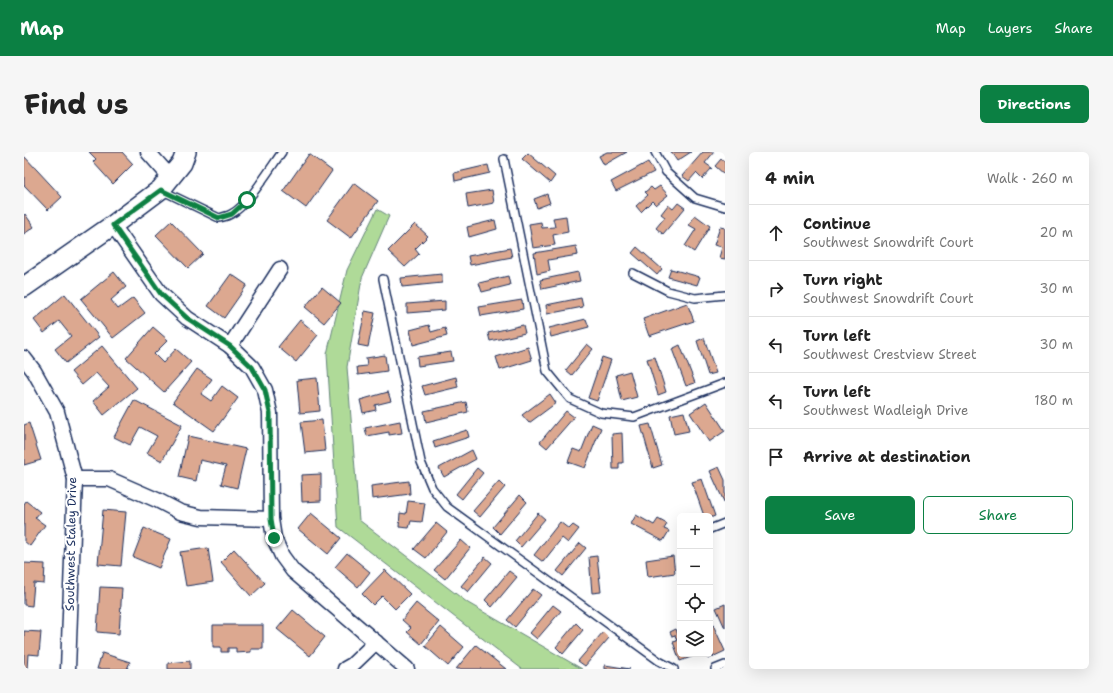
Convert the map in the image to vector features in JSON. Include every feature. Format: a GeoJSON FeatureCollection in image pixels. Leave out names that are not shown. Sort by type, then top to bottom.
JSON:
{"type":"FeatureCollection","features":[{"type":"Feature","properties":{"kind":"street"},"geometry":{"type":"LineString","coordinates":[[148,152],[166,184]]}},
{"type":"Feature","properties":{"kind":"street"},"geometry":{"type":"LineString","coordinates":[[24,287],[113,225],[166,184],[182,163],[186,152]]}},
{"type":"Feature","properties":{"kind":"street"},"geometry":{"type":"LineString","coordinates":[[113,225],[161,294],[187,318],[230,346],[252,367],[265,390],[270,413],[271,519],[274,538],[282,556],[293,572],[407,669]]}},
{"type":"Feature","properties":{"kind":"street"},"geometry":{"type":"LineString","coordinates":[[230,346],[280,269]]}},
{"type":"Feature","properties":{"kind":"street","name":"Southwest Staley Drive"},"geometry":{"type":"LineString","coordinates":[[24,358],[34,371],[57,412],[75,479],[68,669]]}},
{"type":"Feature","properties":{"kind":"street"},"geometry":{"type":"LineString","coordinates":[[75,479],[109,479],[180,512],[202,517],[271,519]]}},
{"type":"Feature","properties":{"kind":"street"},"geometry":{"type":"LineString","coordinates":[[345,669],[352,665],[376,642]]}},
{"type":"Feature","properties":{"kind":"lane"},"geometry":{"type":"LineString","coordinates":[[166,184],[219,218],[225,217],[232,214],[247,200],[282,152]]}},
{"type":"Feature","properties":{"kind":"lane"},"geometry":{"type":"LineString","coordinates":[[655,152],[666,172],[695,198],[725,207]]}},
{"type":"Feature","properties":{"kind":"lane"},"geometry":{"type":"LineString","coordinates":[[504,159],[547,371],[570,399],[601,413],[634,417],[725,383]]}},
{"type":"Feature","properties":{"kind":"lane"},"geometry":{"type":"LineString","coordinates":[[633,273],[674,293],[695,298],[725,295]]}},
{"type":"Feature","properties":{"kind":"lane"},"geometry":{"type":"LineString","coordinates":[[383,279],[421,462],[432,488],[447,507],[653,656],[674,669]]}},
{"type":"Feature","properties":{"kind":"lane"},"geometry":{"type":"LineString","coordinates":[[713,529],[725,524]]}},
{"type":"Feature","properties":{"kind":"lane"},"geometry":{"type":"LineString","coordinates":[[715,669],[725,665]]}},
{"type":"Feature","properties":{"kind":"green space"},"geometry":{"type":"Polygon","coordinates":[[[377,209],[389,216],[362,278],[347,367],[359,520],[468,603],[582,669],[522,669],[338,527],[327,354],[347,270],[377,209]]]}},
{"type":"Feature","properties":{"kind":"building"},"geometry":{"type":"Polygon","coordinates":[[[89,152],[122,152],[133,164],[113,184],[93,162],[96,159],[89,152]]]}},
{"type":"Feature","properties":{"kind":"building"},"geometry":{"type":"Polygon","coordinates":[[[607,152],[627,152],[604,165],[599,156],[607,152]]]}},
{"type":"Feature","properties":{"kind":"building"},"geometry":{"type":"Polygon","coordinates":[[[671,152],[691,152],[677,161],[671,152]]]}},
{"type":"Feature","properties":{"kind":"building"},"geometry":{"type":"Polygon","coordinates":[[[703,152],[714,152],[705,163],[712,168],[702,179],[696,173],[689,181],[682,176],[703,152]]]}},
{"type":"Feature","properties":{"kind":"building"},"geometry":{"type":"Polygon","coordinates":[[[528,153],[555,176],[550,183],[522,159],[528,153]]]}},
{"type":"Feature","properties":{"kind":"building"},"geometry":{"type":"Polygon","coordinates":[[[309,154],[332,171],[306,208],[283,191],[309,154]]]}},
{"type":"Feature","properties":{"kind":"building"},"geometry":{"type":"Polygon","coordinates":[[[24,156],[62,197],[48,210],[24,185],[24,156]]]}},
{"type":"Feature","properties":{"kind":"building"},"geometry":{"type":"Polygon","coordinates":[[[721,159],[725,162],[725,175],[715,166],[721,159]]]}},
{"type":"Feature","properties":{"kind":"building"},"geometry":{"type":"Polygon","coordinates":[[[648,162],[654,172],[616,191],[611,182],[648,162]]]}},
{"type":"Feature","properties":{"kind":"building"},"geometry":{"type":"Polygon","coordinates":[[[488,165],[490,173],[455,181],[454,173],[488,165]]]}},
{"type":"Feature","properties":{"kind":"building"},"geometry":{"type":"Polygon","coordinates":[[[354,183],[378,201],[351,238],[327,220],[354,183]]]}},
{"type":"Feature","properties":{"kind":"building"},"geometry":{"type":"Polygon","coordinates":[[[660,186],[668,195],[656,205],[652,201],[641,212],[636,206],[648,195],[645,192],[651,187],[654,190],[660,186]]]}},
{"type":"Feature","properties":{"kind":"building"},"geometry":{"type":"Polygon","coordinates":[[[492,190],[494,203],[468,208],[466,194],[492,190]]]}},
{"type":"Feature","properties":{"kind":"building"},"geometry":{"type":"Polygon","coordinates":[[[547,194],[550,203],[537,208],[534,199],[547,194]]]}},
{"type":"Feature","properties":{"kind":"building"},"geometry":{"type":"Polygon","coordinates":[[[678,203],[685,208],[663,234],[656,228],[665,217],[661,214],[668,205],[673,209],[678,203]]]}},
{"type":"Feature","properties":{"kind":"building"},"geometry":{"type":"Polygon","coordinates":[[[25,214],[34,227],[24,234],[24,215],[25,214]]]}},
{"type":"Feature","properties":{"kind":"building"},"geometry":{"type":"Polygon","coordinates":[[[695,215],[710,226],[694,252],[685,246],[696,229],[689,225],[695,215]]]}},
{"type":"Feature","properties":{"kind":"building"},"geometry":{"type":"Polygon","coordinates":[[[566,216],[568,232],[553,235],[555,245],[533,248],[529,224],[541,222],[542,228],[555,227],[553,218],[566,216]]]}},
{"type":"Feature","properties":{"kind":"building"},"geometry":{"type":"Polygon","coordinates":[[[495,220],[497,229],[469,237],[467,227],[495,220]]]}},
{"type":"Feature","properties":{"kind":"building"},"geometry":{"type":"Polygon","coordinates":[[[171,221],[203,254],[188,268],[156,235],[171,221]]]}},
{"type":"Feature","properties":{"kind":"building"},"geometry":{"type":"Polygon","coordinates":[[[415,224],[428,236],[415,249],[419,254],[405,267],[388,251],[415,224]]]}},
{"type":"Feature","properties":{"kind":"building"},"geometry":{"type":"Polygon","coordinates":[[[720,227],[725,228],[725,259],[719,258],[722,247],[714,245],[720,227]]]}},
{"type":"Feature","properties":{"kind":"building"},"geometry":{"type":"Polygon","coordinates":[[[576,246],[578,255],[548,260],[550,271],[537,274],[534,253],[576,246]]]}},
{"type":"Feature","properties":{"kind":"building"},"geometry":{"type":"Polygon","coordinates":[[[637,247],[662,269],[657,275],[632,253],[637,247]]]}},
{"type":"Feature","properties":{"kind":"building"},"geometry":{"type":"Polygon","coordinates":[[[510,248],[512,257],[470,265],[468,256],[510,248]]]}},
{"type":"Feature","properties":{"kind":"building"},"geometry":{"type":"Polygon","coordinates":[[[671,269],[700,277],[697,285],[668,277],[671,269]]]}},
{"type":"Feature","properties":{"kind":"building"},"geometry":{"type":"Polygon","coordinates":[[[114,272],[126,287],[111,300],[118,309],[133,298],[145,313],[113,338],[81,299],[114,272]]]}},
{"type":"Feature","properties":{"kind":"building"},"geometry":{"type":"Polygon","coordinates":[[[578,272],[580,281],[542,289],[540,280],[578,272]]]}},
{"type":"Feature","properties":{"kind":"building"},"geometry":{"type":"Polygon","coordinates":[[[231,274],[247,285],[224,318],[208,306],[231,274]]]}},
{"type":"Feature","properties":{"kind":"building"},"geometry":{"type":"Polygon","coordinates":[[[442,274],[442,283],[402,287],[401,278],[442,274]]]}},
{"type":"Feature","properties":{"kind":"building"},"geometry":{"type":"Polygon","coordinates":[[[508,276],[510,285],[482,292],[479,283],[508,276]]]}},
{"type":"Feature","properties":{"kind":"building"},"geometry":{"type":"Polygon","coordinates":[[[322,287],[341,303],[324,323],[305,307],[322,287]]]}},
{"type":"Feature","properties":{"kind":"building"},"geometry":{"type":"Polygon","coordinates":[[[65,294],[99,337],[66,363],[55,349],[71,336],[59,321],[44,333],[34,320],[65,294]]]}},
{"type":"Feature","properties":{"kind":"building"},"geometry":{"type":"Polygon","coordinates":[[[581,298],[583,307],[547,314],[546,305],[581,298]]]}},
{"type":"Feature","properties":{"kind":"building"},"geometry":{"type":"Polygon","coordinates":[[[522,300],[523,309],[481,316],[479,307],[522,300]]]}},
{"type":"Feature","properties":{"kind":"building"},"geometry":{"type":"Polygon","coordinates":[[[445,301],[445,310],[407,313],[407,304],[445,301]]]}},
{"type":"Feature","properties":{"kind":"building"},"geometry":{"type":"Polygon","coordinates":[[[687,303],[694,321],[649,336],[643,319],[687,303]]]}},
{"type":"Feature","properties":{"kind":"building"},"geometry":{"type":"Polygon","coordinates":[[[365,311],[375,313],[368,347],[358,345],[365,311]]]}},
{"type":"Feature","properties":{"kind":"building"},"geometry":{"type":"Polygon","coordinates":[[[586,319],[589,327],[551,337],[549,328],[586,319]]]}},
{"type":"Feature","properties":{"kind":"building"},"geometry":{"type":"Polygon","coordinates":[[[300,320],[318,335],[296,362],[278,347],[300,320]]]}},
{"type":"Feature","properties":{"kind":"building"},"geometry":{"type":"Polygon","coordinates":[[[429,325],[431,332],[445,328],[447,336],[413,345],[410,330],[429,325]]]}},
{"type":"Feature","properties":{"kind":"building"},"geometry":{"type":"Polygon","coordinates":[[[523,325],[525,333],[490,341],[488,333],[523,325]]]}},
{"type":"Feature","properties":{"kind":"building"},"geometry":{"type":"Polygon","coordinates":[[[153,327],[168,340],[154,354],[163,363],[176,349],[191,362],[164,392],[126,358],[153,327]]]}},
{"type":"Feature","properties":{"kind":"building"},"geometry":{"type":"Polygon","coordinates":[[[704,338],[716,373],[708,375],[697,341],[704,338]]]}},
{"type":"Feature","properties":{"kind":"building"},"geometry":{"type":"Polygon","coordinates":[[[587,344],[593,349],[572,375],[566,370],[587,344]]]}},
{"type":"Feature","properties":{"kind":"building"},"geometry":{"type":"Polygon","coordinates":[[[680,345],[695,383],[686,386],[672,349],[680,345]]]}},
{"type":"Feature","properties":{"kind":"building"},"geometry":{"type":"Polygon","coordinates":[[[102,346],[137,388],[104,415],[93,401],[109,387],[96,373],[82,385],[71,372],[102,346]]]}},
{"type":"Feature","properties":{"kind":"building"},"geometry":{"type":"Polygon","coordinates":[[[528,347],[532,360],[500,370],[496,357],[528,347]]]}},
{"type":"Feature","properties":{"kind":"building"},"geometry":{"type":"Polygon","coordinates":[[[451,352],[453,361],[418,366],[417,357],[451,352]]]}},
{"type":"Feature","properties":{"kind":"building"},"geometry":{"type":"Polygon","coordinates":[[[385,355],[387,371],[358,375],[357,367],[367,366],[366,358],[385,355]]]}},
{"type":"Feature","properties":{"kind":"building"},"geometry":{"type":"Polygon","coordinates":[[[602,357],[611,360],[597,401],[588,398],[602,357]]]}},
{"type":"Feature","properties":{"kind":"building"},"geometry":{"type":"Polygon","coordinates":[[[655,357],[666,392],[658,395],[647,359],[655,357]]]}},
{"type":"Feature","properties":{"kind":"building"},"geometry":{"type":"Polygon","coordinates":[[[197,369],[212,379],[201,394],[211,401],[222,386],[238,398],[214,431],[173,402],[197,369]]]}},
{"type":"Feature","properties":{"kind":"building"},"geometry":{"type":"Polygon","coordinates":[[[630,371],[637,397],[622,401],[616,375],[630,371]]]}},
{"type":"Feature","properties":{"kind":"building"},"geometry":{"type":"Polygon","coordinates":[[[456,377],[458,387],[425,395],[422,386],[456,377]]]}},
{"type":"Feature","properties":{"kind":"building"},"geometry":{"type":"Polygon","coordinates":[[[317,378],[320,411],[300,413],[297,380],[317,378]]]}},
{"type":"Feature","properties":{"kind":"building"},"geometry":{"type":"Polygon","coordinates":[[[388,392],[391,401],[375,405],[376,410],[363,413],[360,400],[388,392]]]}},
{"type":"Feature","properties":{"kind":"building"},"geometry":{"type":"Polygon","coordinates":[[[550,394],[556,403],[529,423],[522,415],[550,394]]]}},
{"type":"Feature","properties":{"kind":"building"},"geometry":{"type":"Polygon","coordinates":[[[134,400],[182,425],[162,461],[147,453],[157,436],[140,427],[130,445],[114,437],[134,400]]]}},
{"type":"Feature","properties":{"kind":"building"},"geometry":{"type":"Polygon","coordinates":[[[466,402],[468,412],[426,422],[424,411],[466,402]]]}},
{"type":"Feature","properties":{"kind":"building"},"geometry":{"type":"Polygon","coordinates":[[[706,402],[725,431],[709,442],[690,413],[706,402]]]}},
{"type":"Feature","properties":{"kind":"building"},"geometry":{"type":"Polygon","coordinates":[[[566,411],[574,417],[547,448],[540,442],[566,411]]]}},
{"type":"Feature","properties":{"kind":"building"},"geometry":{"type":"Polygon","coordinates":[[[684,412],[689,431],[674,434],[670,415],[684,412]]]}},
{"type":"Feature","properties":{"kind":"building"},"geometry":{"type":"Polygon","coordinates":[[[322,420],[325,451],[305,453],[301,422],[322,420]]]}},
{"type":"Feature","properties":{"kind":"building"},"geometry":{"type":"Polygon","coordinates":[[[400,421],[402,433],[389,435],[389,432],[367,436],[365,428],[400,421]]]}},
{"type":"Feature","properties":{"kind":"building"},"geometry":{"type":"Polygon","coordinates":[[[29,423],[41,460],[24,465],[24,425],[29,423]]]}},
{"type":"Feature","properties":{"kind":"building"},"geometry":{"type":"Polygon","coordinates":[[[592,424],[601,428],[585,468],[568,462],[573,449],[581,452],[592,424]]]}},
{"type":"Feature","properties":{"kind":"building"},"geometry":{"type":"Polygon","coordinates":[[[650,424],[662,465],[653,468],[641,426],[650,424]]]}},
{"type":"Feature","properties":{"kind":"building"},"geometry":{"type":"Polygon","coordinates":[[[467,430],[469,437],[435,448],[433,441],[467,430]]]}},
{"type":"Feature","properties":{"kind":"building"},"geometry":{"type":"Polygon","coordinates":[[[622,433],[623,463],[619,463],[619,469],[613,469],[612,434],[622,433]]]}},
{"type":"Feature","properties":{"kind":"building"},"geometry":{"type":"Polygon","coordinates":[[[188,436],[246,449],[237,488],[221,484],[226,466],[200,460],[196,481],[179,477],[188,436]]]}},
{"type":"Feature","properties":{"kind":"building"},"geometry":{"type":"Polygon","coordinates":[[[472,450],[476,459],[444,477],[439,468],[472,450]]]}},
{"type":"Feature","properties":{"kind":"building"},"geometry":{"type":"Polygon","coordinates":[[[719,467],[725,480],[725,504],[710,471],[719,467]]]}},
{"type":"Feature","properties":{"kind":"building"},"geometry":{"type":"Polygon","coordinates":[[[477,468],[483,473],[462,499],[456,494],[477,468]]]}},
{"type":"Feature","properties":{"kind":"building"},"geometry":{"type":"Polygon","coordinates":[[[321,474],[321,501],[302,502],[301,475],[321,474]]]}},
{"type":"Feature","properties":{"kind":"building"},"geometry":{"type":"Polygon","coordinates":[[[702,479],[715,516],[713,517],[713,513],[703,513],[692,482],[702,479]]]}},
{"type":"Feature","properties":{"kind":"building"},"geometry":{"type":"Polygon","coordinates":[[[409,481],[410,494],[372,499],[371,486],[409,481]]]}},
{"type":"Feature","properties":{"kind":"building"},"geometry":{"type":"Polygon","coordinates":[[[499,481],[505,487],[480,517],[473,511],[499,481]]]}},
{"type":"Feature","properties":{"kind":"building"},"geometry":{"type":"Polygon","coordinates":[[[520,495],[527,502],[500,534],[493,527],[520,495]]]}},
{"type":"Feature","properties":{"kind":"building"},"geometry":{"type":"Polygon","coordinates":[[[26,501],[40,512],[35,518],[45,525],[30,546],[24,541],[24,504],[26,501]]]}},
{"type":"Feature","properties":{"kind":"building"},"geometry":{"type":"Polygon","coordinates":[[[408,501],[425,503],[422,522],[411,521],[409,528],[399,527],[400,513],[406,514],[408,501]]]}},
{"type":"Feature","properties":{"kind":"building"},"geometry":{"type":"Polygon","coordinates":[[[103,510],[126,512],[121,566],[98,564],[103,510]]]}},
{"type":"Feature","properties":{"kind":"building"},"geometry":{"type":"Polygon","coordinates":[[[311,513],[341,538],[328,554],[298,529],[311,513]]]}},
{"type":"Feature","properties":{"kind":"building"},"geometry":{"type":"Polygon","coordinates":[[[538,513],[545,519],[521,547],[515,541],[538,513]]]}},
{"type":"Feature","properties":{"kind":"building"},"geometry":{"type":"Polygon","coordinates":[[[636,515],[654,525],[658,519],[667,524],[664,529],[669,531],[663,541],[631,524],[636,515]]]}},
{"type":"Feature","properties":{"kind":"building"},"geometry":{"type":"Polygon","coordinates":[[[560,522],[569,529],[573,525],[579,529],[568,543],[562,538],[543,562],[534,555],[560,522]]]}},
{"type":"Feature","properties":{"kind":"building"},"geometry":{"type":"Polygon","coordinates":[[[436,523],[447,532],[426,558],[414,549],[436,523]]]}},
{"type":"Feature","properties":{"kind":"building"},"geometry":{"type":"Polygon","coordinates":[[[144,528],[171,539],[159,568],[133,557],[144,528]]]}},
{"type":"Feature","properties":{"kind":"building"},"geometry":{"type":"Polygon","coordinates":[[[461,540],[470,548],[445,579],[434,570],[461,540]]]}},
{"type":"Feature","properties":{"kind":"building"},"geometry":{"type":"Polygon","coordinates":[[[580,543],[586,548],[563,576],[557,571],[580,543]]]}},
{"type":"Feature","properties":{"kind":"building"},"geometry":{"type":"Polygon","coordinates":[[[208,548],[213,582],[186,586],[180,552],[208,548]]]}},
{"type":"Feature","properties":{"kind":"building"},"geometry":{"type":"Polygon","coordinates":[[[234,549],[265,583],[251,596],[221,562],[234,549]]]}},
{"type":"Feature","properties":{"kind":"building"},"geometry":{"type":"Polygon","coordinates":[[[347,553],[370,572],[358,587],[335,567],[347,553]]]}},
{"type":"Feature","properties":{"kind":"building"},"geometry":{"type":"Polygon","coordinates":[[[597,556],[601,592],[592,593],[589,557],[597,556]]]}},
{"type":"Feature","properties":{"kind":"building"},"geometry":{"type":"Polygon","coordinates":[[[673,556],[675,573],[648,577],[646,560],[673,556]]]}},
{"type":"Feature","properties":{"kind":"building"},"geometry":{"type":"Polygon","coordinates":[[[485,557],[492,563],[468,592],[461,586],[485,557]]]}},
{"type":"Feature","properties":{"kind":"building"},"geometry":{"type":"Polygon","coordinates":[[[24,563],[45,564],[44,584],[34,583],[32,606],[24,605],[24,563]]]}},
{"type":"Feature","properties":{"kind":"building"},"geometry":{"type":"Polygon","coordinates":[[[385,570],[410,594],[395,609],[382,596],[373,605],[362,594],[385,570]]]}},
{"type":"Feature","properties":{"kind":"building"},"geometry":{"type":"Polygon","coordinates":[[[509,571],[517,577],[492,607],[485,600],[509,571]]]}},
{"type":"Feature","properties":{"kind":"building"},"geometry":{"type":"Polygon","coordinates":[[[100,587],[122,588],[119,634],[97,632],[100,587]]]}},
{"type":"Feature","properties":{"kind":"building"},"geometry":{"type":"Polygon","coordinates":[[[533,589],[541,595],[515,627],[507,620],[533,589]]]}},
{"type":"Feature","properties":{"kind":"building"},"geometry":{"type":"Polygon","coordinates":[[[416,603],[439,622],[421,644],[407,632],[411,628],[402,620],[416,603]]]}},
{"type":"Feature","properties":{"kind":"building"},"geometry":{"type":"Polygon","coordinates":[[[725,604],[725,628],[716,608],[725,604]]]}},
{"type":"Feature","properties":{"kind":"building"},"geometry":{"type":"Polygon","coordinates":[[[553,605],[561,611],[537,639],[530,633],[553,605]]]}},
{"type":"Feature","properties":{"kind":"building"},"geometry":{"type":"Polygon","coordinates":[[[293,610],[325,637],[310,656],[277,629],[293,610]]]}},
{"type":"Feature","properties":{"kind":"building"},"geometry":{"type":"Polygon","coordinates":[[[576,623],[583,630],[563,654],[556,647],[576,623]]]}},
{"type":"Feature","properties":{"kind":"building"},"geometry":{"type":"Polygon","coordinates":[[[213,625],[263,625],[263,649],[251,649],[251,652],[236,653],[236,648],[228,648],[228,652],[221,652],[221,647],[213,647],[213,625]]]}},
{"type":"Feature","properties":{"kind":"building"},"geometry":{"type":"Polygon","coordinates":[[[713,625],[725,651],[713,657],[713,625]]]}},
{"type":"Feature","properties":{"kind":"building"},"geometry":{"type":"Polygon","coordinates":[[[441,627],[464,647],[448,666],[425,646],[441,627]]]}},
{"type":"Feature","properties":{"kind":"building"},"geometry":{"type":"Polygon","coordinates":[[[676,629],[677,641],[675,635],[672,636],[670,632],[676,629]]]}},
{"type":"Feature","properties":{"kind":"building"},"geometry":{"type":"Polygon","coordinates":[[[24,631],[41,632],[39,655],[28,654],[27,669],[24,668],[24,631]]]}},
{"type":"Feature","properties":{"kind":"building"},"geometry":{"type":"Polygon","coordinates":[[[603,632],[609,638],[585,666],[578,661],[603,632]]]}},
{"type":"Feature","properties":{"kind":"building"},"geometry":{"type":"Polygon","coordinates":[[[677,641],[677,653],[673,642],[677,641]]]}},
{"type":"Feature","properties":{"kind":"building"},"geometry":{"type":"Polygon","coordinates":[[[476,645],[506,669],[456,669],[476,645]]]}},
{"type":"Feature","properties":{"kind":"building"},"geometry":{"type":"Polygon","coordinates":[[[102,653],[130,662],[127,669],[97,669],[102,653]]]}},
{"type":"Feature","properties":{"kind":"building"},"geometry":{"type":"Polygon","coordinates":[[[679,657],[691,657],[680,661],[679,657]]]}},
{"type":"Feature","properties":{"kind":"building"},"geometry":{"type":"Polygon","coordinates":[[[190,661],[190,669],[168,669],[168,663],[190,661]]]}},
{"type":"Feature","properties":{"kind":"building"},"geometry":{"type":"Polygon","coordinates":[[[605,665],[630,669],[605,669],[605,665]]]}},
{"type":"Feature","properties":{"kind":"route"},"geometry":{"type":"LineString","coordinates":[[247,200],[232,214],[219,218],[161,190],[113,225],[161,294],[187,318],[230,346],[252,367],[265,390],[270,413],[271,519],[274,538]]}}]}
